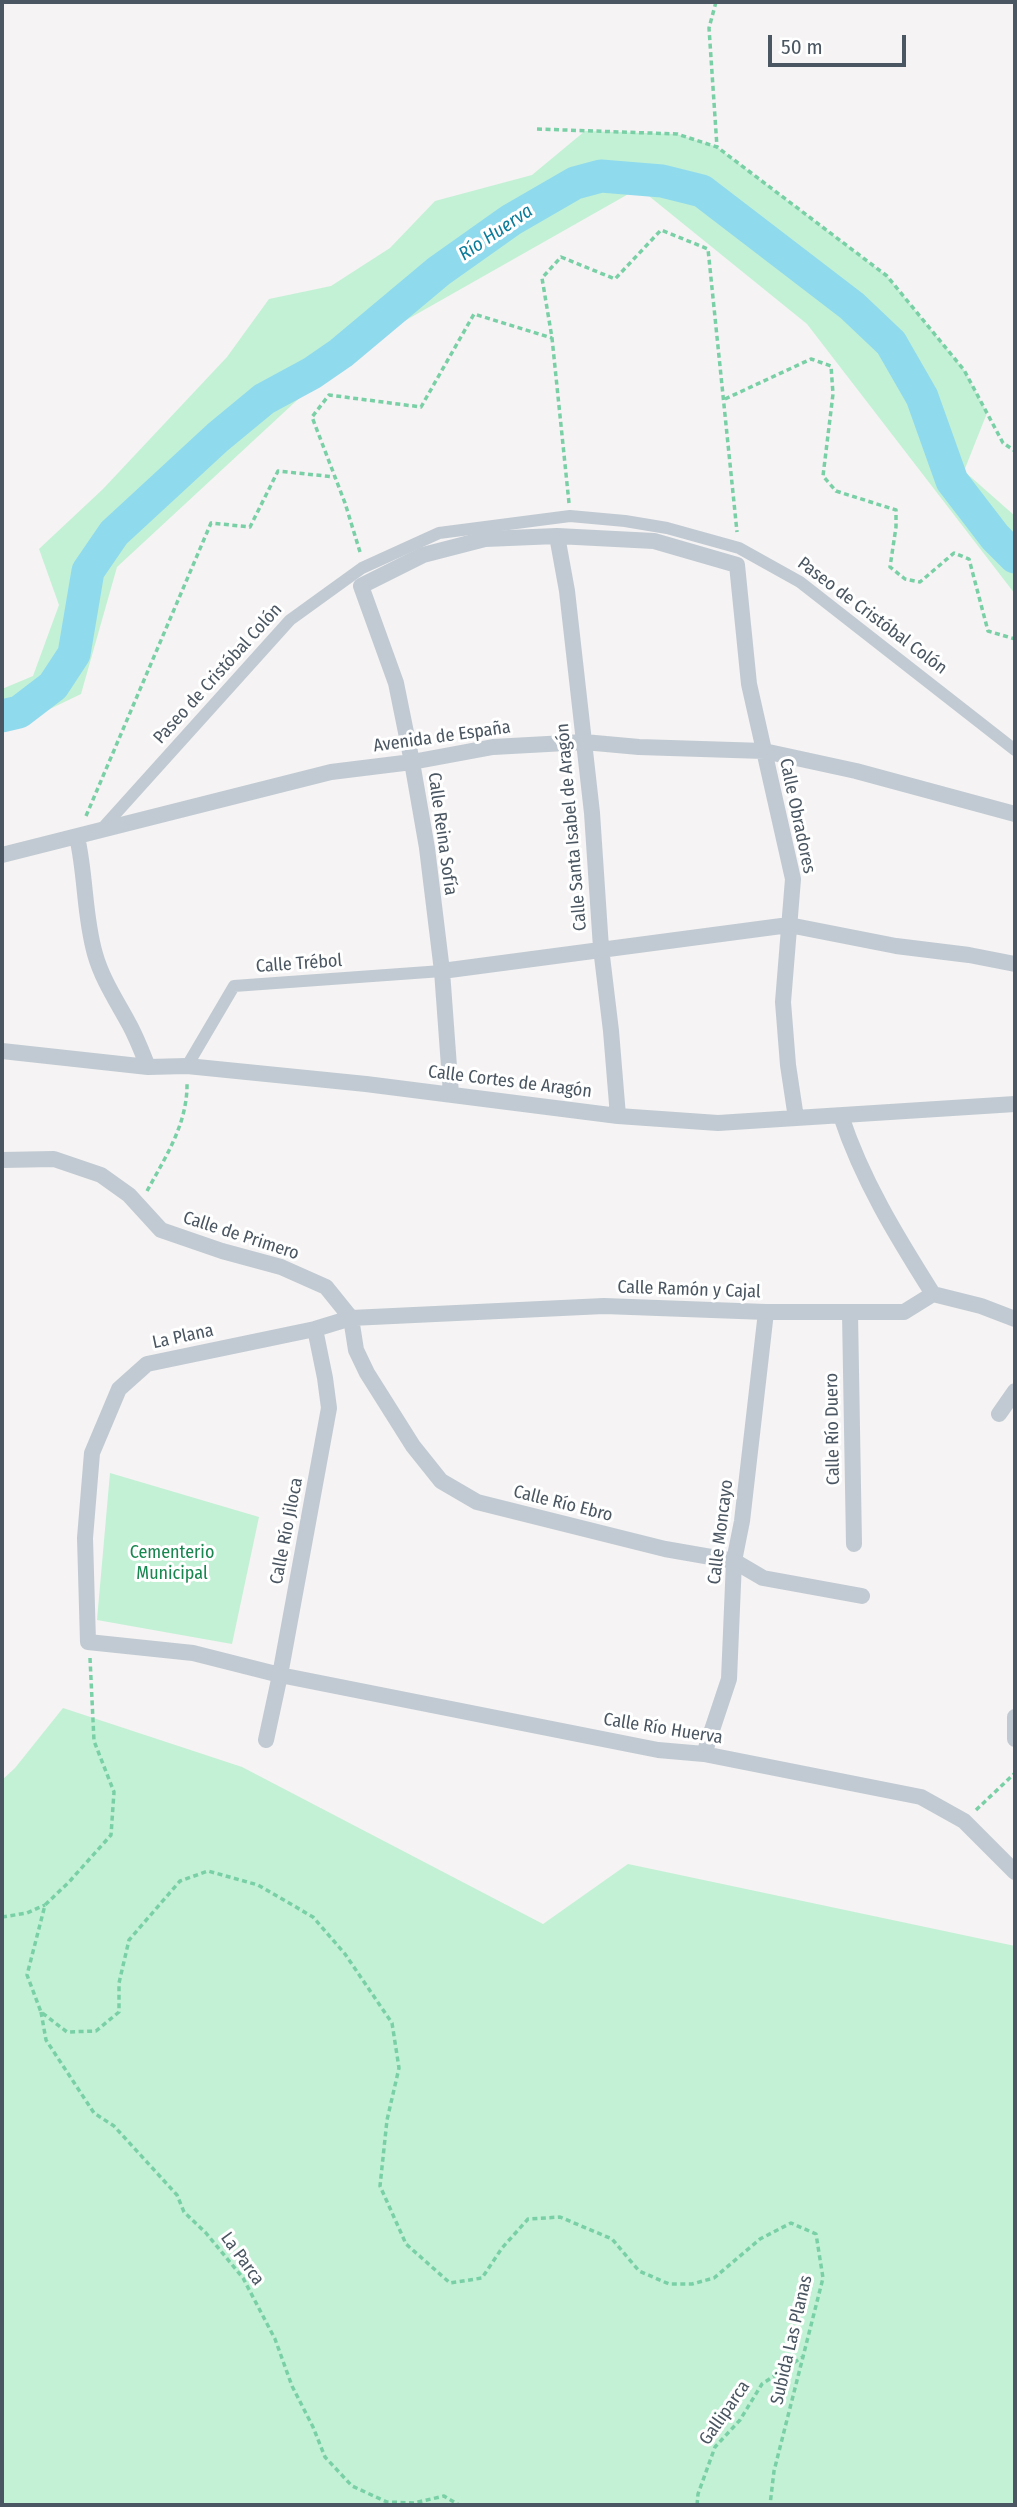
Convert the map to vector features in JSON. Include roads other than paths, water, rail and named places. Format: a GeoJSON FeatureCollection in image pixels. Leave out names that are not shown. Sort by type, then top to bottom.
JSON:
{"type":"FeatureCollection","features":[{"type":"Feature","properties":{"kind":"street","name":"Paseo de Cristóbal Colón"},"geometry":{"type":"LineString","coordinates":[[100,831],[290,620],[362,568],[439,533],[570,516],[667,528],[800,582],[1015,750]]}},
{"type":"Feature","properties":{"kind":"street","name":"Paseo de Cristóbal Colón"},"geometry":{"type":"LineString","coordinates":[[361,586],[423,555],[485,539],[557,536],[654,541],[738,556]]}},
{"type":"Feature","properties":{"kind":"street","name":"Calle Santa Isabel de Aragón"},"geometry":{"type":"LineString","coordinates":[[557,536],[567,591],[592,813],[601,948],[618,1116]]}},
{"type":"Feature","properties":{"kind":"street","name":"Calle Obradores"},"geometry":{"type":"LineString","coordinates":[[738,556],[749,684],[793,879],[783,1002],[796,1118]]}},
{"type":"Feature","properties":{"kind":"street","name":"Calle Reina Sofía"},"geometry":{"type":"LineString","coordinates":[[361,586],[396,683],[412,762],[427,848],[442,971],[452,1094]]}},
{"type":"Feature","properties":{"kind":"street","name":"Avenida de España"},"geometry":{"type":"LineString","coordinates":[[2,855],[331,772],[412,762],[493,747],[584,742],[639,747],[764,751],[856,771],[1015,814]]}},
{"type":"Feature","properties":{"kind":"street"},"geometry":{"type":"LineString","coordinates":[[77,837],[82,855],[88,922],[94,953],[107,986],[130,1025],[148,1067]]}},
{"type":"Feature","properties":{"kind":"street"},"geometry":{"type":"LineString","coordinates":[[442,971],[789,925],[896,946],[1015,964]]}},
{"type":"Feature","properties":{"kind":"street","name":"Calle Trébol"},"geometry":{"type":"LineString","coordinates":[[187,1066],[234,986],[442,971]]}},
{"type":"Feature","properties":{"kind":"street","name":"Calle Cortes de Aragón"},"geometry":{"type":"LineString","coordinates":[[2,1051],[148,1067],[187,1066],[452,1094],[618,1116],[718,1123],[1015,1104]]}},
{"type":"Feature","properties":{"kind":"street"},"geometry":{"type":"LineString","coordinates":[[841,1116],[853,1154],[891,1227],[933,1294],[981,1306],[1015,1319]]}},
{"type":"Feature","properties":{"kind":"street","name":"Calle de Primero"},"geometry":{"type":"LineString","coordinates":[[2,1160],[40,1158],[68,1162],[101,1175],[139,1205],[161,1230],[222,1251],[282,1267],[326,1287],[351,1318]]}},
{"type":"Feature","properties":{"kind":"street","name":"Calle Ramón y Cajal"},"geometry":{"type":"LineString","coordinates":[[351,1318],[604,1306],[766,1312],[904,1312],[933,1294]]}},
{"type":"Feature","properties":{"kind":"street","name":"Calle Moncayo"},"geometry":{"type":"LineString","coordinates":[[704,1754],[729,1679],[734,1561],[742,1521],[766,1312]]}},
{"type":"Feature","properties":{"kind":"street","name":"Calle Río Duero"},"geometry":{"type":"LineString","coordinates":[[850,1313],[854,1544]]}},
{"type":"Feature","properties":{"kind":"street","name":"La Plana"},"geometry":{"type":"LineString","coordinates":[[88,1642],[85,1538],[92,1453],[118,1389],[147,1364],[314,1329],[351,1318]]}},
{"type":"Feature","properties":{"kind":"street","name":"Calle Río Ebro"},"geometry":{"type":"LineString","coordinates":[[351,1318],[356,1350],[367,1373],[413,1446],[440,1481],[477,1502],[665,1549],[734,1561],[763,1578],[862,1596]]}},
{"type":"Feature","properties":{"kind":"street","name":"Calle Río Jiloca"},"geometry":{"type":"LineString","coordinates":[[266,1740],[329,1408],[314,1329]]}},
{"type":"Feature","properties":{"kind":"street"},"geometry":{"type":"LineString","coordinates":[[999,1414],[1015,1391]]}},
{"type":"Feature","properties":{"kind":"street","name":"Calle Río Huerva"},"geometry":{"type":"LineString","coordinates":[[88,1642],[193,1653],[280,1675],[921,1797],[964,1821],[1015,1872]]}},
{"type":"Feature","properties":{"kind":"street"},"geometry":{"type":"LineString","coordinates":[[1015,1717],[1015,1739]]}},
{"type":"Feature","properties":{"kind":"waterway","name":"Río Huerva"},"geometry":{"type":"LineString","coordinates":[[2,716],[19,712],[53,686],[74,654],[88,571],[114,533],[218,437],[264,399],[312,373],[341,353],[439,271],[511,220],[575,183],[601,176],[662,181],[702,191],[852,306],[891,343],[922,397],[952,481],[995,537],[1015,557]]}},
{"type":"Feature","properties":{"kind":"park label","name":"Cementerio Municipal"},"geometry":{"type":"Point","coordinates":[172,1563]}}]}
